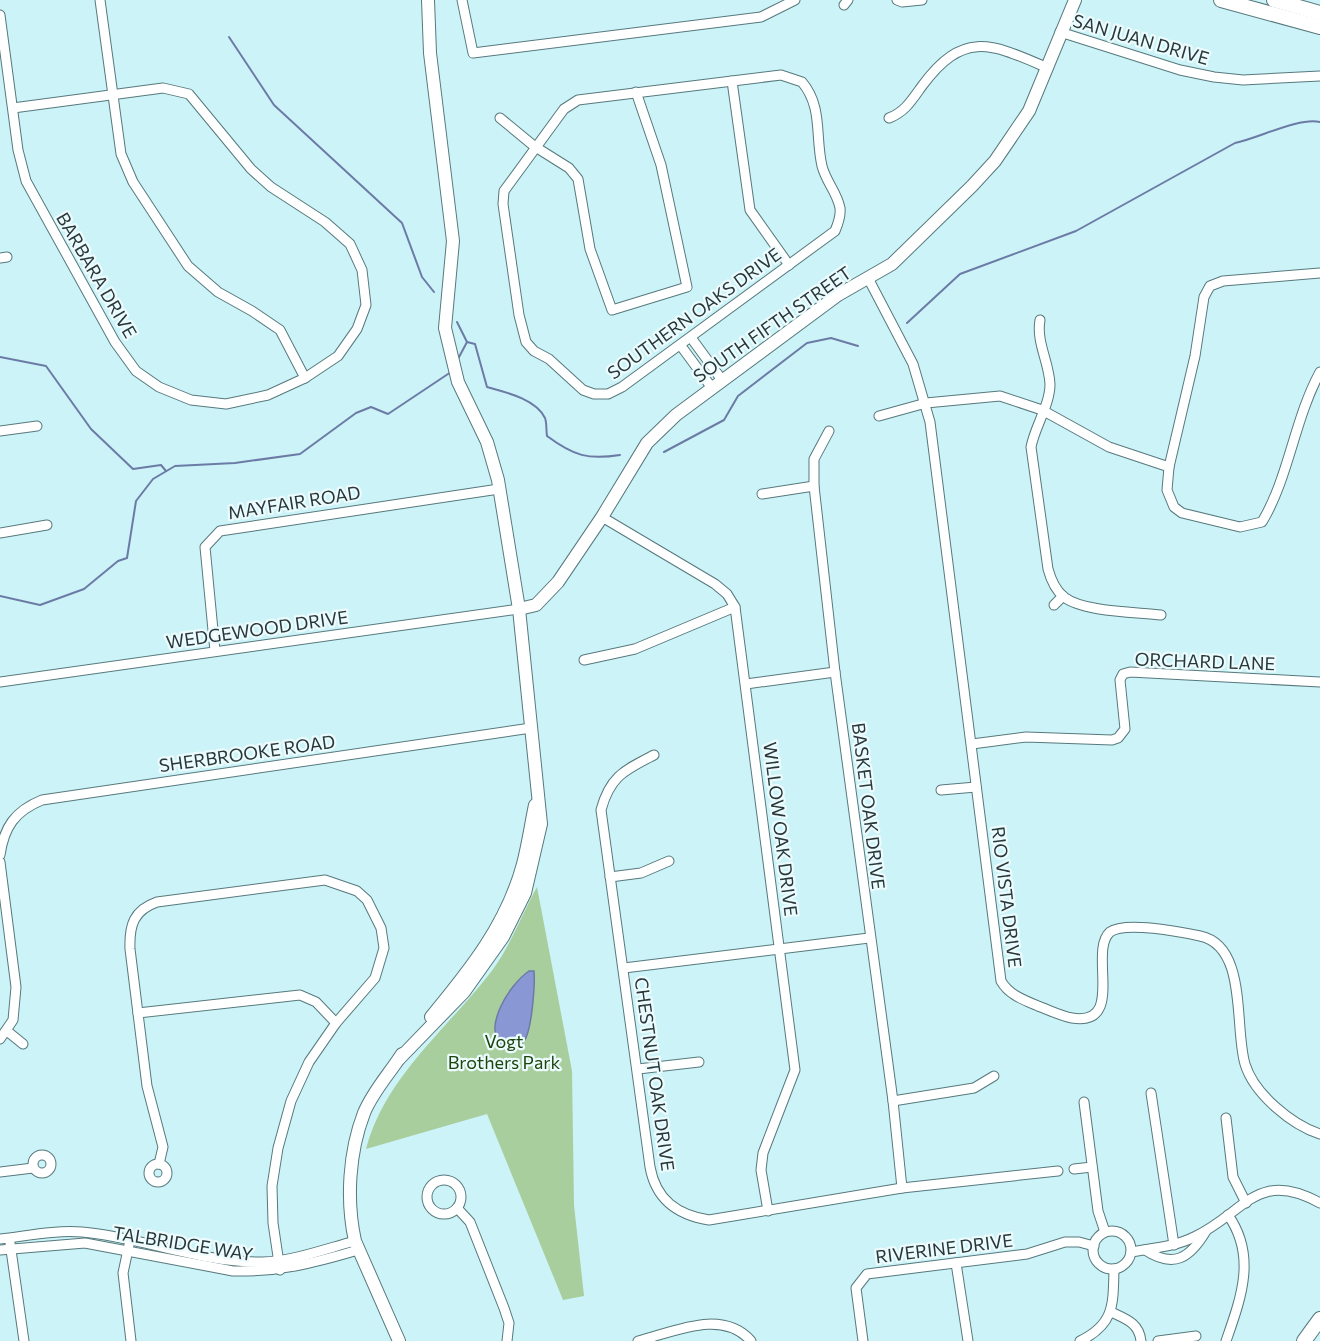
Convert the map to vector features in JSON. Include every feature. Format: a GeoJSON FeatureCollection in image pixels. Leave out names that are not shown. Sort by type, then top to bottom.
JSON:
{"type":"FeatureCollection","features":[{"type":"Feature","properties":{"kind":"main road"},"geometry":{"type":"LineString","coordinates":[[1221,0],[1320,27]]}},
{"type":"Feature","properties":{"kind":"main road"},"geometry":{"type":"LineString","coordinates":[[1274,0],[1320,13]]}},
{"type":"Feature","properties":{"kind":"main road"},"geometry":{"type":"LineString","coordinates":[[1304,1341],[1320,1319]]}},
{"type":"Feature","properties":{"kind":"street"},"geometry":{"type":"LineString","coordinates":[[99,0],[121,154],[133,182],[188,266],[218,292],[252,310],[280,330],[305,378]]}},
{"type":"Feature","properties":{"kind":"street"},"geometry":{"type":"LineString","coordinates":[[399,1341],[357,1246],[352,1227],[350,1169],[364,1113],[378,1088],[399,1059],[464,992],[503,937],[525,893],[541,824],[519,609],[499,489],[487,442],[463,393],[448,346],[446,304],[453,241],[430,53],[428,0]]}},
{"type":"Feature","properties":{"kind":"street"},"geometry":{"type":"LineString","coordinates":[[462,0],[473,54],[761,17],[795,0]]}},
{"type":"Feature","properties":{"kind":"street"},"geometry":{"type":"LineString","coordinates":[[897,0],[903,2],[922,0]]}},
{"type":"Feature","properties":{"kind":"street","name":"SOUTH FIFTH STREET"},"geometry":{"type":"LineString","coordinates":[[519,609],[542,600],[568,568],[647,443],[676,415],[838,295],[892,264],[995,161],[1029,111],[1075,0]]}},
{"type":"Feature","properties":{"kind":"street","name":"BARBARA DRIVE"},"geometry":{"type":"LineString","coordinates":[[0,15],[18,150],[26,180],[115,342],[136,371],[159,387],[191,400],[226,404],[268,395],[305,378],[338,356],[357,329],[366,305],[362,270],[350,244],[325,222],[272,187],[251,170],[189,94],[163,88],[13,108]]}},
{"type":"Feature","properties":{"kind":"street","name":"SAN JUAN DRIVE"},"geometry":{"type":"LineString","coordinates":[[1060,32],[1180,70],[1214,77],[1254,80],[1320,76]]}},
{"type":"Feature","properties":{"kind":"street"},"geometry":{"type":"LineString","coordinates":[[889,118],[907,106],[940,64],[960,50],[980,46],[995,47],[1048,69]]}},
{"type":"Feature","properties":{"kind":"street","name":"SOUTHERN OAKS DRIVE"},"geometry":{"type":"LineString","coordinates":[[781,75],[802,82],[816,104],[822,165],[828,182],[837,193],[841,212],[836,231],[692,339],[622,387],[608,394],[594,394],[574,384],[549,358],[534,351],[526,342],[519,315],[504,191],[534,146],[570,103],[586,98],[732,81],[781,75]]}},
{"type":"Feature","properties":{"kind":"street"},"geometry":{"type":"LineString","coordinates":[[732,81],[750,210],[789,265]]}},
{"type":"Feature","properties":{"kind":"street"},"geometry":{"type":"LineString","coordinates":[[500,118],[534,146],[569,168],[578,179],[590,249],[612,310],[687,287],[661,165],[636,92]]}},
{"type":"Feature","properties":{"kind":"street"},"geometry":{"type":"LineString","coordinates":[[1320,273],[1223,281],[1210,286],[1204,297],[1195,356],[1170,467],[1167,490],[1169,500],[1182,513],[1240,527],[1262,522],[1271,507],[1299,419],[1320,372]]}},
{"type":"Feature","properties":{"kind":"street","name":"RIO VISTA DRIVE"},"geometry":{"type":"LineString","coordinates":[[868,278],[913,364],[926,403],[933,442],[1001,981],[1006,990],[1027,1001],[1063,1015],[1085,1018],[1096,1012],[1103,1001],[1101,959],[1106,937],[1112,931],[1124,927],[1166,930],[1212,939],[1227,955],[1232,971],[1246,1065],[1254,1081],[1300,1126],[1320,1134]]}},
{"type":"Feature","properties":{"kind":"street"},"geometry":{"type":"LineString","coordinates":[[1040,320],[1039,336],[1050,383],[1049,397],[1042,411],[1031,447],[1048,569],[1052,582],[1063,596],[1078,605],[1161,615]]}},
{"type":"Feature","properties":{"kind":"street"},"geometry":{"type":"LineString","coordinates":[[692,339],[722,380]]}},
{"type":"Feature","properties":{"kind":"street"},"geometry":{"type":"LineString","coordinates":[[681,346],[711,388]]}},
{"type":"Feature","properties":{"kind":"street"},"geometry":{"type":"LineString","coordinates":[[879,416],[926,403],[1000,396],[1042,411],[1109,447],[1170,467]]}},
{"type":"Feature","properties":{"kind":"street"},"geometry":{"type":"LineString","coordinates":[[0,432],[37,426]]}},
{"type":"Feature","properties":{"kind":"street","name":"BASKET OAK DRIVE"},"geometry":{"type":"LineString","coordinates":[[829,431],[814,459],[814,486],[835,672],[869,938],[893,1101],[902,1188]]}},
{"type":"Feature","properties":{"kind":"street"},"geometry":{"type":"LineString","coordinates":[[762,494],[814,486]]}},
{"type":"Feature","properties":{"kind":"street","name":"MAYFAIR ROAD"},"geometry":{"type":"LineString","coordinates":[[215,651],[205,547],[219,531],[499,489]]}},
{"type":"Feature","properties":{"kind":"street"},"geometry":{"type":"LineString","coordinates":[[584,660],[635,650],[735,607],[727,594],[715,584],[602,517]]}},
{"type":"Feature","properties":{"kind":"street"},"geometry":{"type":"LineString","coordinates":[[0,533],[47,525]]}},
{"type":"Feature","properties":{"kind":"street"},"geometry":{"type":"LineString","coordinates":[[1054,605],[1063,596]]}},
{"type":"Feature","properties":{"kind":"street","name":"WILLOW OAK DRIVE"},"geometry":{"type":"LineString","coordinates":[[735,607],[795,1070],[763,1153],[761,1170],[768,1211]]}},
{"type":"Feature","properties":{"kind":"street","name":"WEDGEWOOD DRIVE"},"geometry":{"type":"LineString","coordinates":[[0,682],[519,609]]}},
{"type":"Feature","properties":{"kind":"street"},"geometry":{"type":"LineString","coordinates":[[746,684],[835,672]]}},
{"type":"Feature","properties":{"kind":"street","name":"ORCHARD LANE"},"geometry":{"type":"LineString","coordinates":[[972,744],[1026,737],[1112,740],[1118,738],[1125,729],[1119,680],[1123,674],[1130,672],[1320,682]]}},
{"type":"Feature","properties":{"kind":"street","name":"SHERBROOKE ROAD"},"geometry":{"type":"LineString","coordinates":[[0,855],[1,834],[17,815],[42,800],[531,728]]}},
{"type":"Feature","properties":{"kind":"street","name":"CHESTNUT OAK DRIVE"},"geometry":{"type":"LineString","coordinates":[[654,755],[625,770],[610,784],[601,810],[652,1178],[666,1202],[686,1215],[710,1220],[902,1188],[1058,1171]]}},
{"type":"Feature","properties":{"kind":"street"},"geometry":{"type":"LineString","coordinates":[[941,790],[976,787]]}},
{"type":"Feature","properties":{"kind":"street"},"geometry":{"type":"LineString","coordinates":[[610,877],[641,873],[669,861]]}},
{"type":"Feature","properties":{"kind":"street"},"geometry":{"type":"LineString","coordinates":[[0,862],[4,920],[16,987],[13,1020],[0,1039]]}},
{"type":"Feature","properties":{"kind":"street"},"geometry":{"type":"LineString","coordinates":[[159,1164],[163,1147],[147,1086],[129,929],[134,917],[146,906],[157,902],[325,880],[357,891],[367,900],[381,928],[384,948],[375,978],[336,1023],[309,1062],[291,1101],[278,1148],[272,1196],[273,1223],[280,1270]]}},
{"type":"Feature","properties":{"kind":"street"},"geometry":{"type":"LineString","coordinates":[[624,968],[780,947],[869,938]]}},
{"type":"Feature","properties":{"kind":"street"},"geometry":{"type":"LineString","coordinates":[[138,1013],[300,995],[316,1002],[336,1023]]}},
{"type":"Feature","properties":{"kind":"street"},"geometry":{"type":"LineString","coordinates":[[7,1031],[22,1044]]}},
{"type":"Feature","properties":{"kind":"street"},"geometry":{"type":"LineString","coordinates":[[638,1069],[699,1062]]}},
{"type":"Feature","properties":{"kind":"street"},"geometry":{"type":"LineString","coordinates":[[893,1101],[974,1088],[994,1076]]}},
{"type":"Feature","properties":{"kind":"street"},"geometry":{"type":"LineString","coordinates":[[1151,1093],[1174,1245]]}},
{"type":"Feature","properties":{"kind":"street"},"geometry":{"type":"LineString","coordinates":[[1084,1102],[1098,1211],[1105,1232]]}},
{"type":"Feature","properties":{"kind":"street"},"geometry":{"type":"LineString","coordinates":[[1226,1118],[1233,1177],[1246,1203]]}},
{"type":"Feature","properties":{"kind":"street"},"geometry":{"type":"LineString","coordinates":[[1074,1168],[1092,1167]]}},
{"type":"Feature","properties":{"kind":"street"},"geometry":{"type":"LineString","coordinates":[[0,1172],[33,1168]]}},
{"type":"Feature","properties":{"kind":"street"},"geometry":{"type":"LineString","coordinates":[[1131,1252],[1174,1245],[1207,1230],[1260,1194],[1277,1189],[1296,1191],[1320,1203]]}},
{"type":"Feature","properties":{"kind":"street"},"geometry":{"type":"LineString","coordinates":[[457,1208],[470,1222],[504,1308],[509,1323],[507,1341]]}},
{"type":"Feature","properties":{"kind":"street"},"geometry":{"type":"LineString","coordinates":[[1226,1341],[1242,1296],[1245,1277],[1240,1238],[1228,1215]]}},
{"type":"Feature","properties":{"kind":"street"},"geometry":{"type":"LineString","coordinates":[[1145,1250],[1164,1260],[1183,1257],[1195,1248],[1207,1230]]}},
{"type":"Feature","properties":{"kind":"street"},"geometry":{"type":"LineString","coordinates":[[1115,1231],[1124,1235],[1130,1242],[1131,1252],[1125,1263],[1114,1269],[1099,1262],[1094,1246],[1097,1239],[1105,1232],[1115,1231]]}},
{"type":"Feature","properties":{"kind":"street","name":"TALBRIDGE WAY"},"geometry":{"type":"LineString","coordinates":[[5,1239],[59,1232],[84,1232],[233,1271],[280,1270],[357,1246]]}},
{"type":"Feature","properties":{"kind":"street"},"geometry":{"type":"LineString","coordinates":[[5,1239],[11,1249],[24,1341]]}},
{"type":"Feature","properties":{"kind":"street","name":"RIVERINE DRIVE"},"geometry":{"type":"LineString","coordinates":[[863,1341],[856,1293],[857,1284],[863,1276],[1027,1254],[1065,1242],[1094,1246]]}},
{"type":"Feature","properties":{"kind":"street","name":"TALBRIDGE WAY"},"geometry":{"type":"LineString","coordinates":[[0,1250],[85,1243],[128,1245],[223,1259],[264,1262],[357,1246]]}},
{"type":"Feature","properties":{"kind":"street"},"geometry":{"type":"LineString","coordinates":[[128,1245],[123,1273],[131,1341]]}},
{"type":"Feature","properties":{"kind":"street"},"geometry":{"type":"LineString","coordinates":[[956,1263],[968,1341]]}},
{"type":"Feature","properties":{"kind":"street"},"geometry":{"type":"LineString","coordinates":[[1080,1341],[1101,1327],[1111,1312],[1114,1269]]}},
{"type":"Feature","properties":{"kind":"street"},"geometry":{"type":"LineString","coordinates":[[1111,1312],[1135,1325],[1141,1341]]}},
{"type":"Feature","properties":{"kind":"street"},"geometry":{"type":"LineString","coordinates":[[638,1341],[712,1323],[729,1326],[751,1341]]}},
{"type":"Feature","properties":{"kind":"street"},"geometry":{"type":"LineString","coordinates":[[1158,1341],[1196,1336]]}},
{"type":"Feature","properties":{"kind":"green space","name":"Vogt Brothers Park"},"geometry":{"type":"Polygon","coordinates":[[[537,887],[572,1071],[574,1205],[584,1296],[563,1300],[487,1114],[366,1149],[375,1123],[402,1076],[491,972],[510,941],[537,887]]]}},
{"type":"Feature","properties":{"kind":"water"},"geometry":{"type":"Polygon","coordinates":[[[529,971],[534,971],[534,986],[527,1036],[520,1044],[502,1046],[495,1028],[497,1017],[507,995],[529,971]]]}},
{"type":"Feature","properties":{"kind":"waterway"},"geometry":{"type":"LineString","coordinates":[[229,37],[274,105],[402,223],[422,277],[434,292]]}},
{"type":"Feature","properties":{"kind":"waterway"},"geometry":{"type":"LineString","coordinates":[[907,323],[960,274],[1076,231],[1235,143],[1301,122],[1320,122]]}},
{"type":"Feature","properties":{"kind":"waterway"},"geometry":{"type":"LineString","coordinates":[[457,322],[467,342]]}},
{"type":"Feature","properties":{"kind":"waterway"},"geometry":{"type":"LineString","coordinates":[[664,452],[724,420],[738,396],[807,343],[831,338],[858,346]]}},
{"type":"Feature","properties":{"kind":"waterway"},"geometry":{"type":"LineString","coordinates":[[458,359],[467,342],[475,344],[487,387],[519,397],[535,406],[545,418],[547,436],[565,448],[582,455],[599,457],[620,455]]}},
{"type":"Feature","properties":{"kind":"waterway"},"geometry":{"type":"LineString","coordinates":[[0,357],[46,366],[91,429],[133,469],[161,465],[166,471]]}},
{"type":"Feature","properties":{"kind":"waterway"},"geometry":{"type":"LineString","coordinates":[[0,596],[40,605],[84,589],[118,561],[127,558],[136,501],[153,479],[175,466],[235,463],[300,454],[356,413],[371,407],[388,414],[451,372]]}}]}
